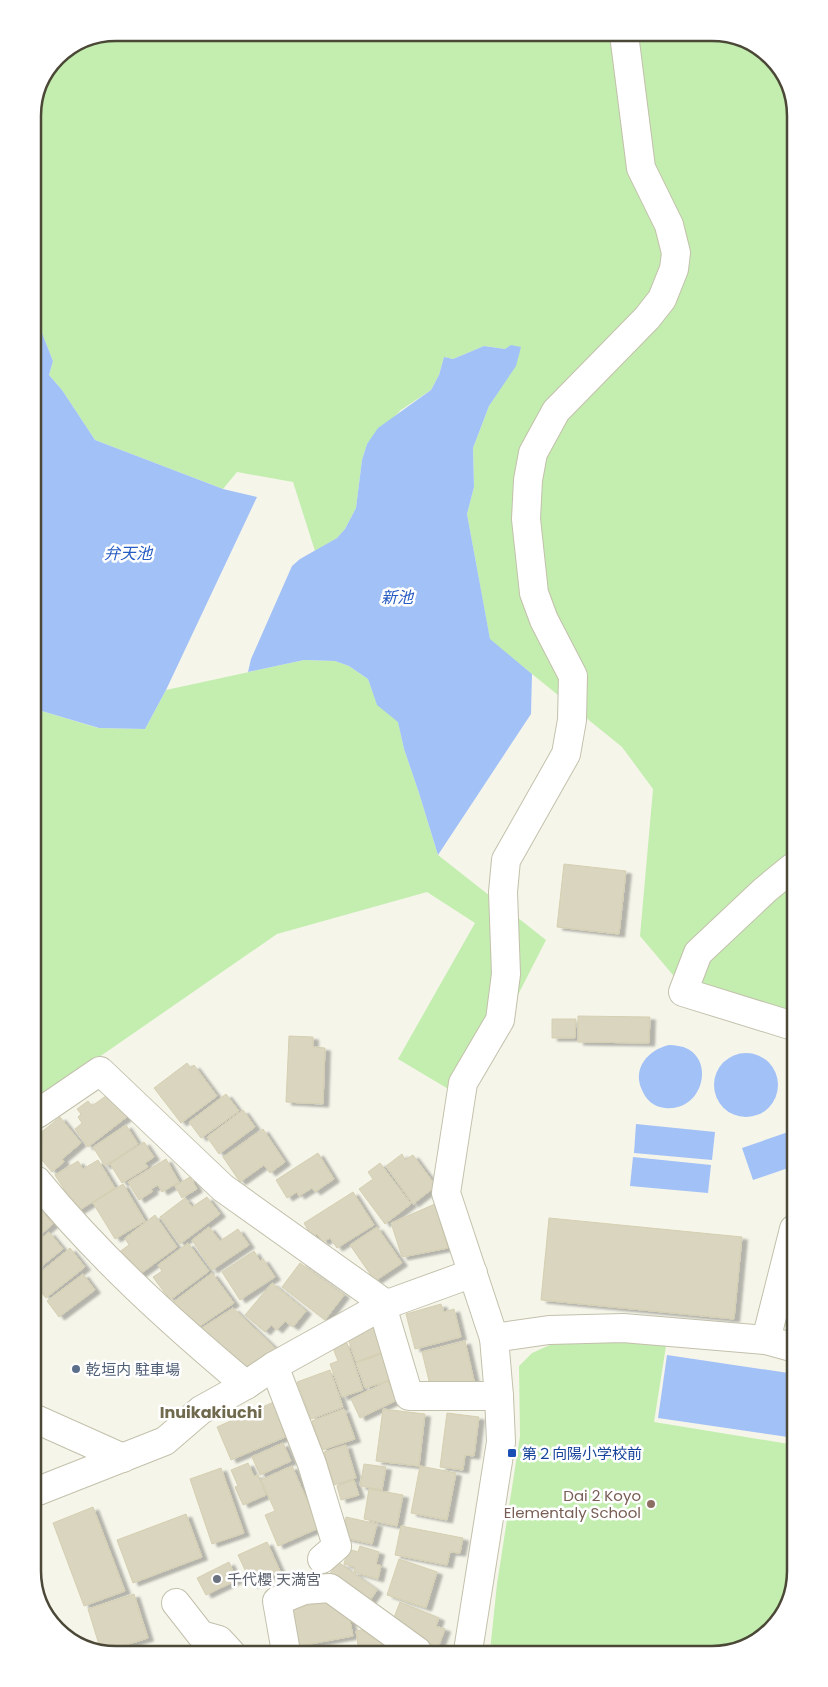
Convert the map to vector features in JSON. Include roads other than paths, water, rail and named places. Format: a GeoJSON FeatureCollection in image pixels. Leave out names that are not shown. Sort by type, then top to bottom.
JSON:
{"type":"FeatureCollection","features":[{"type":"Feature","properties":{"kind":"street"},"geometry":{"type":"LineString","coordinates":[[469,1646],[501,1442],[499,1396],[494,1338],[446,1193],[463,1083],[500,1020],[506,974],[503,892],[506,860],[566,754],[572,720],[573,676],[544,620],[534,593],[526,519],[528,480],[533,453],[556,411],[662,300],[674,269],[676,253],[668,225],[641,168],[625,41]]}},
{"type":"Feature","properties":{"kind":"street"},"geometry":{"type":"LineString","coordinates":[[787,872],[698,952],[683,992],[787,1024]]}},
{"type":"Feature","properties":{"kind":"street"},"geometry":{"type":"LineString","coordinates":[[41,1111],[100,1071],[222,1188],[384,1305],[409,1396],[499,1396]]}},
{"type":"Feature","properties":{"kind":"street"},"geometry":{"type":"LineString","coordinates":[[41,1186],[69,1220],[140,1291],[246,1385]]}},
{"type":"Feature","properties":{"kind":"street"},"geometry":{"type":"LineString","coordinates":[[766,1340],[787,1257]]}},
{"type":"Feature","properties":{"kind":"street"},"geometry":{"type":"LineString","coordinates":[[41,1490],[165,1441],[201,1410],[246,1385],[274,1366],[384,1305],[473,1273]]}},
{"type":"Feature","properties":{"kind":"street"},"geometry":{"type":"LineString","coordinates":[[494,1338],[549,1330],[623,1328],[766,1340],[787,1346]]}},
{"type":"Feature","properties":{"kind":"street"},"geometry":{"type":"LineString","coordinates":[[274,1366],[312,1464],[337,1546],[322,1560]]}},
{"type":"Feature","properties":{"kind":"street"},"geometry":{"type":"LineString","coordinates":[[41,1421],[123,1458]]}},
{"type":"Feature","properties":{"kind":"street"},"geometry":{"type":"LineString","coordinates":[[285,1646],[276,1601],[304,1590],[330,1588],[410,1646]]}},
{"type":"Feature","properties":{"kind":"street"},"geometry":{"type":"LineString","coordinates":[[176,1603],[201,1636],[219,1640],[225,1646]]}},
{"type":"Feature","properties":{"kind":"water","name":"弁天池"},"geometry":{"type":"Polygon","coordinates":[[[41,330],[53,361],[49,375],[62,390],[95,440],[223,489],[257,497],[166,690],[145,729],[99,728],[41,711],[41,330]]]}},
{"type":"Feature","properties":{"kind":"water","name":"新池"},"geometry":{"type":"Polygon","coordinates":[[[511,345],[521,347],[516,366],[489,406],[473,448],[474,487],[467,514],[490,639],[532,674],[531,714],[438,855],[404,749],[398,722],[377,705],[368,679],[349,666],[335,661],[304,660],[248,672],[251,659],[292,566],[300,559],[337,538],[345,529],[356,508],[362,460],[367,444],[378,428],[431,390],[439,375],[444,357],[453,359],[484,346],[505,349],[511,345]]]}},
{"type":"Feature","properties":{"kind":"water"},"geometry":{"type":"Polygon","coordinates":[[[669,1045],[686,1048],[696,1056],[701,1065],[702,1075],[700,1086],[688,1103],[677,1107],[665,1108],[654,1105],[646,1097],[639,1082],[639,1074],[644,1061],[649,1056],[661,1047],[669,1045]]]}},
{"type":"Feature","properties":{"kind":"water"},"geometry":{"type":"Polygon","coordinates":[[[746,1053],[764,1059],[772,1067],[778,1085],[772,1103],[764,1111],[746,1117],[728,1111],[720,1103],[714,1085],[720,1067],[728,1059],[746,1053]]]}},
{"type":"Feature","properties":{"kind":"water"},"geometry":{"type":"Polygon","coordinates":[[[636,1124],[715,1132],[712,1160],[634,1153],[636,1124]]]}},
{"type":"Feature","properties":{"kind":"water"},"geometry":{"type":"Polygon","coordinates":[[[787,1132],[787,1168],[753,1180],[742,1148],[787,1132]]]}},
{"type":"Feature","properties":{"kind":"water"},"geometry":{"type":"Polygon","coordinates":[[[633,1157],[711,1165],[708,1193],[630,1186],[633,1157]]]}},
{"type":"Feature","properties":{"kind":"water"},"geometry":{"type":"Polygon","coordinates":[[[667,1355],[787,1373],[787,1437],[658,1418],[667,1355]]]}},
{"type":"Feature","properties":{"kind":"place","name":"乾垣内 駐車場"},"geometry":{"type":"Point","coordinates":[76,1369]}},
{"type":"Feature","properties":{"kind":"place","name":"第２向陽小学校前"},"geometry":{"type":"Point","coordinates":[512,1453]}},
{"type":"Feature","properties":{"kind":"place","name":"Dai 2 Koyo Elementaly School"},"geometry":{"type":"Point","coordinates":[651,1504]}},
{"type":"Feature","properties":{"kind":"place","name":"千代櫻 天満宮"},"geometry":{"type":"Point","coordinates":[217,1579]}},
{"type":"Feature","properties":{"kind":"district","name":"Inuikakiuchi"},"geometry":{"type":"Point","coordinates":[211,1412]}}]}
